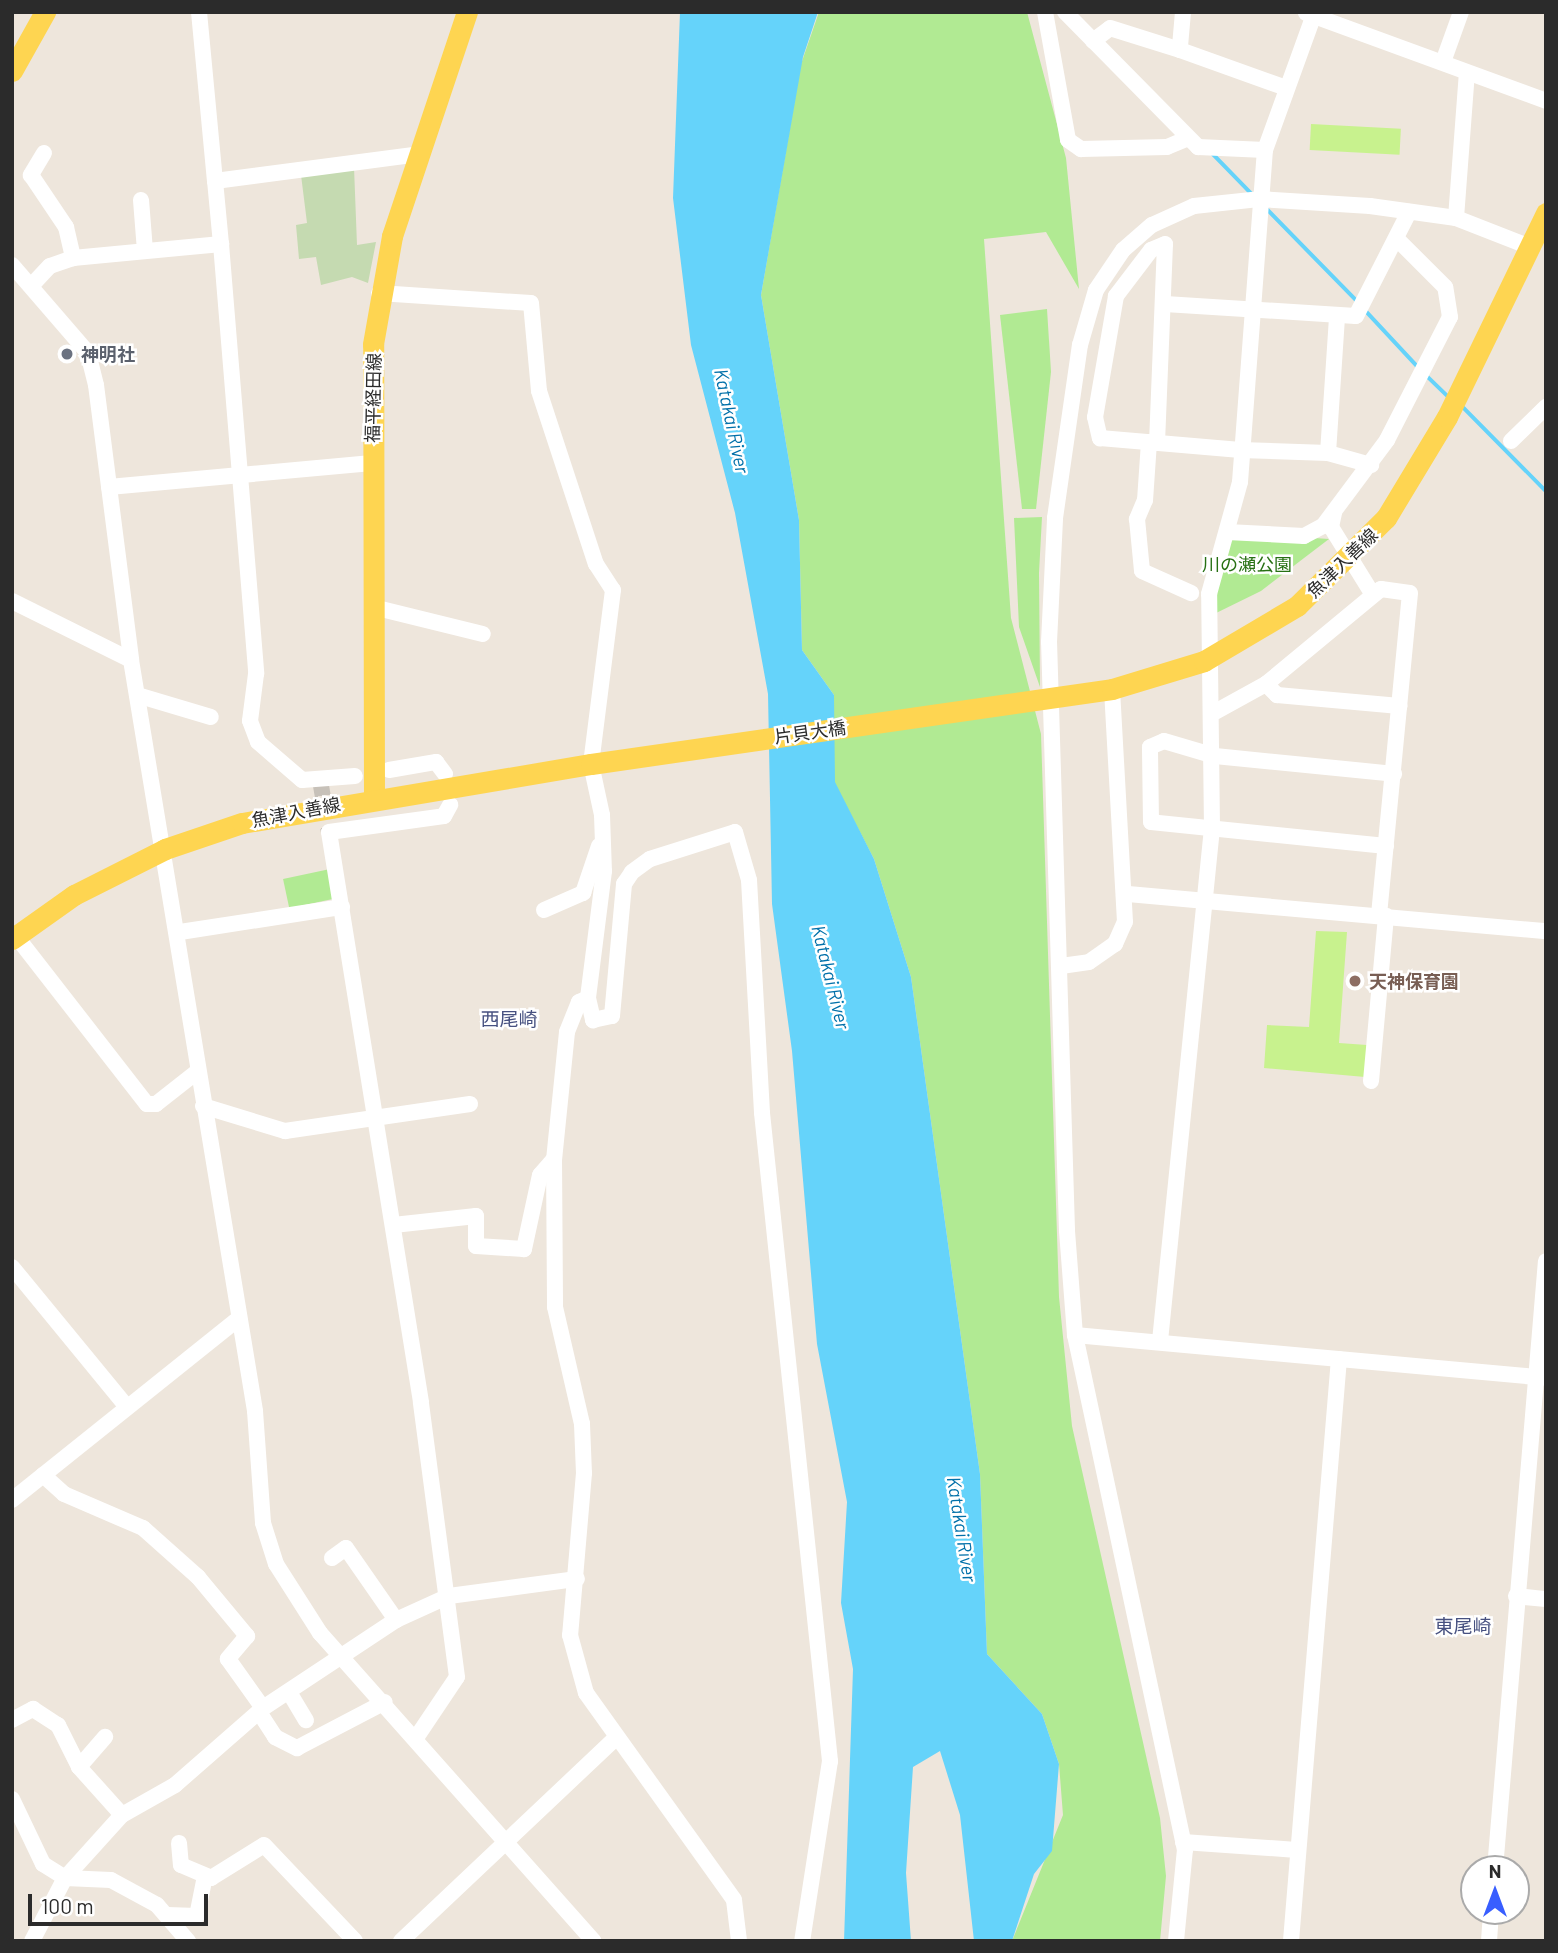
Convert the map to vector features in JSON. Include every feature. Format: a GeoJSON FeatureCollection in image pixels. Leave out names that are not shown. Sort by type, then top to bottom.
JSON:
{"type":"FeatureCollection","features":[{"type":"Feature","properties":{"kind":"main road"},"geometry":{"type":"LineString","coordinates":[[12,71],[45,12]]}},
{"type":"Feature","properties":{"kind":"main road","name":"福平経田線"},"geometry":{"type":"LineString","coordinates":[[374,798],[372,463],[379,293],[419,154],[467,12]]}},
{"type":"Feature","properties":{"kind":"main road","name":"魚津入善線"},"geometry":{"type":"LineString","coordinates":[[1024,702],[1112,689],[1204,661],[1248,637],[1351,559],[1417,472],[1464,384],[1544,221]]}},
{"type":"Feature","properties":{"kind":"main road","name":"片貝大橋"},"geometry":{"type":"LineString","coordinates":[[598,763],[1024,702]]}},
{"type":"Feature","properties":{"kind":"main road","name":"魚津入善線"},"geometry":{"type":"LineString","coordinates":[[14,938],[74,895],[165,849],[242,823],[374,798],[598,763]]}},
{"type":"Feature","properties":{"kind":"street"},"geometry":{"type":"LineString","coordinates":[[199,12],[241,475],[256,674],[250,721],[258,743],[302,780],[355,776]]}},
{"type":"Feature","properties":{"kind":"street"},"geometry":{"type":"LineString","coordinates":[[1045,12],[1068,140],[1081,149],[1167,147],[1188,138]]}},
{"type":"Feature","properties":{"kind":"street"},"geometry":{"type":"LineString","coordinates":[[1065,12],[1198,148],[1265,150]]}},
{"type":"Feature","properties":{"kind":"street"},"geometry":{"type":"LineString","coordinates":[[1180,50],[1183,12]]}},
{"type":"Feature","properties":{"kind":"street"},"geometry":{"type":"LineString","coordinates":[[1444,62],[1461,12]]}},
{"type":"Feature","properties":{"kind":"street"},"geometry":{"type":"LineString","coordinates":[[1160,1341],[1212,828],[1215,712],[1209,594],[1227,532],[1240,450],[1265,150],[1311,13],[1546,101]]}},
{"type":"Feature","properties":{"kind":"street"},"geometry":{"type":"LineString","coordinates":[[1093,41],[1110,28],[1286,88]]}},
{"type":"Feature","properties":{"kind":"street"},"geometry":{"type":"LineString","coordinates":[[1456,218],[1467,72]]}},
{"type":"Feature","properties":{"kind":"street"},"geometry":{"type":"LineString","coordinates":[[44,153],[32,175],[66,227],[73,258]]}},
{"type":"Feature","properties":{"kind":"street"},"geometry":{"type":"LineString","coordinates":[[215,181],[419,154]]}},
{"type":"Feature","properties":{"kind":"street"},"geometry":{"type":"LineString","coordinates":[[1177,1941],[1185,1892],[1183,1842],[1075,1335],[1050,578],[1080,345],[1096,290],[1123,250],[1152,225],[1194,206],[1259,199],[1409,212],[1456,218],[1530,247]]}},
{"type":"Feature","properties":{"kind":"street"},"geometry":{"type":"LineString","coordinates":[[141,200],[145,251]]}},
{"type":"Feature","properties":{"kind":"street"},"geometry":{"type":"LineString","coordinates":[[1165,304],[1337,318],[1356,316],[1398,240],[1409,212]]}},
{"type":"Feature","properties":{"kind":"street"},"geometry":{"type":"LineString","coordinates":[[1227,532],[1304,536],[1334,513],[1371,465],[1450,317],[1445,287],[1398,240]]}},
{"type":"Feature","properties":{"kind":"street"},"geometry":{"type":"LineString","coordinates":[[32,285],[50,266],[73,258],[221,244]]}},
{"type":"Feature","properties":{"kind":"street"},"geometry":{"type":"LineString","coordinates":[[1191,593],[1142,572],[1137,519],[1146,499],[1153,443],[1165,304],[1165,244],[1151,250],[1116,296],[1095,417],[1100,438],[1153,443],[1240,450],[1328,453],[1371,465]]}},
{"type":"Feature","properties":{"kind":"street"},"geometry":{"type":"LineString","coordinates":[[12,265],[88,353],[109,487],[131,660],[180,932],[203,1107],[238,1319],[269,1544],[276,1564],[341,1657],[506,1839],[593,1941]]}},
{"type":"Feature","properties":{"kind":"street"},"geometry":{"type":"LineString","coordinates":[[379,293],[531,303],[539,391],[596,564],[613,590],[598,763],[602,815],[600,843],[604,871],[588,998],[593,1020],[612,1016],[624,884],[632,872],[650,859],[735,832],[749,880],[762,1113],[830,1762],[802,1941]]}},
{"type":"Feature","properties":{"kind":"street"},"geometry":{"type":"LineString","coordinates":[[1328,453],[1337,318]]}},
{"type":"Feature","properties":{"kind":"street"},"geometry":{"type":"LineString","coordinates":[[1511,440],[1546,407]]}},
{"type":"Feature","properties":{"kind":"street"},"geometry":{"type":"LineString","coordinates":[[109,487],[372,463]]}},
{"type":"Feature","properties":{"kind":"street"},"geometry":{"type":"LineString","coordinates":[[1334,513],[1331,527],[1373,595]]}},
{"type":"Feature","properties":{"kind":"street"},"geometry":{"type":"LineString","coordinates":[[1215,712],[1266,684],[1381,589],[1410,593],[1387,846],[1371,1081]]}},
{"type":"Feature","properties":{"kind":"street"},"geometry":{"type":"LineString","coordinates":[[12,601],[131,660]]}},
{"type":"Feature","properties":{"kind":"street"},"geometry":{"type":"LineString","coordinates":[[373,607],[483,634]]}},
{"type":"Feature","properties":{"kind":"street"},"geometry":{"type":"LineString","coordinates":[[1266,684],[1277,695],[1400,706]]}},
{"type":"Feature","properties":{"kind":"street"},"geometry":{"type":"LineString","coordinates":[[1061,966],[1089,962],[1115,944],[1128,894],[1112,689]]}},
{"type":"Feature","properties":{"kind":"street"},"geometry":{"type":"LineString","coordinates":[[137,695],[211,717]]}},
{"type":"Feature","properties":{"kind":"street"},"geometry":{"type":"LineString","coordinates":[[1387,846],[1151,822],[1150,747],[1164,741],[1215,756],[1394,774]]}},
{"type":"Feature","properties":{"kind":"street"},"geometry":{"type":"LineString","coordinates":[[389,770],[436,762],[445,774]]}},
{"type":"Feature","properties":{"kind":"street"},"geometry":{"type":"LineString","coordinates":[[416,1738],[457,1677],[449,1596],[393,1226],[329,832],[444,816],[450,806]]}},
{"type":"Feature","properties":{"kind":"street"},"geometry":{"type":"LineString","coordinates":[[544,909],[583,893],[600,843]]}},
{"type":"Feature","properties":{"kind":"street"},"geometry":{"type":"LineString","coordinates":[[1128,894],[1546,931]]}},
{"type":"Feature","properties":{"kind":"street"},"geometry":{"type":"LineString","coordinates":[[180,932],[342,906]]}},
{"type":"Feature","properties":{"kind":"street"},"geometry":{"type":"LineString","coordinates":[[14,938],[147,1104],[156,1104],[198,1071]]}},
{"type":"Feature","properties":{"kind":"street"},"geometry":{"type":"LineString","coordinates":[[588,998],[579,1002],[567,1032],[554,1159],[555,1307],[582,1424],[577,1579],[570,1635],[586,1693],[734,1900],[740,1941]]}},
{"type":"Feature","properties":{"kind":"street"},"geometry":{"type":"LineString","coordinates":[[203,1107],[285,1131],[470,1104]]}},
{"type":"Feature","properties":{"kind":"street"},"geometry":{"type":"LineString","coordinates":[[393,1226],[476,1216],[476,1246],[518,1253],[541,1175],[554,1159]]}},
{"type":"Feature","properties":{"kind":"street"},"geometry":{"type":"LineString","coordinates":[[1496,1855],[1516,1597],[1540,1377],[1546,1261]]}},
{"type":"Feature","properties":{"kind":"street"},"geometry":{"type":"LineString","coordinates":[[12,1267],[127,1407]]}},
{"type":"Feature","properties":{"kind":"street"},"geometry":{"type":"LineString","coordinates":[[12,1500],[238,1319]]}},
{"type":"Feature","properties":{"kind":"street"},"geometry":{"type":"LineString","coordinates":[[1075,1335],[1540,1377]]}},
{"type":"Feature","properties":{"kind":"street"},"geometry":{"type":"LineString","coordinates":[[1291,1941],[1339,1359]]}},
{"type":"Feature","properties":{"kind":"street"},"geometry":{"type":"LineString","coordinates":[[43,1475],[64,1494],[142,1528],[198,1577],[247,1636],[228,1659],[275,1737],[297,1748],[385,1703]]}},
{"type":"Feature","properties":{"kind":"street"},"geometry":{"type":"LineString","coordinates":[[332,1558],[346,1548],[396,1620]]}},
{"type":"Feature","properties":{"kind":"street"},"geometry":{"type":"LineString","coordinates":[[32,1941],[65,1878],[122,1815],[175,1785],[261,1710],[396,1620],[449,1596],[577,1579]]}},
{"type":"Feature","properties":{"kind":"street"},"geometry":{"type":"LineString","coordinates":[[1516,1597],[1546,1599]]}},
{"type":"Feature","properties":{"kind":"street"},"geometry":{"type":"LineString","coordinates":[[289,1692],[306,1720]]}},
{"type":"Feature","properties":{"kind":"street"},"geometry":{"type":"LineString","coordinates":[[12,1720],[33,1709],[64,1732],[79,1767],[122,1815]]}},
{"type":"Feature","properties":{"kind":"street"},"geometry":{"type":"LineString","coordinates":[[79,1767],[105,1737]]}},
{"type":"Feature","properties":{"kind":"street"},"geometry":{"type":"LineString","coordinates":[[401,1941],[616,1738]]}},
{"type":"Feature","properties":{"kind":"street"},"geometry":{"type":"LineString","coordinates":[[12,1799],[43,1864],[65,1878],[111,1880],[167,1915],[188,1941]]}},
{"type":"Feature","properties":{"kind":"street"},"geometry":{"type":"LineString","coordinates":[[1183,1842],[1297,1850]]}},
{"type":"Feature","properties":{"kind":"street"},"geometry":{"type":"LineString","coordinates":[[179,1843],[181,1865],[205,1876]]}},
{"type":"Feature","properties":{"kind":"street"},"geometry":{"type":"LineString","coordinates":[[205,1876],[264,1845],[355,1941]]}},
{"type":"Feature","properties":{"kind":"street"},"geometry":{"type":"LineString","coordinates":[[167,1915],[197,1916],[205,1876]]}},
{"type":"Feature","properties":{"kind":"green space"},"geometry":{"type":"Polygon","coordinates":[[[819,12],[1027,12],[1066,158],[1079,289],[1046,232],[984,239],[1011,618],[1041,734],[1059,1297],[1072,1426],[1160,1818],[1166,1876],[1160,1941],[1012,1941],[1063,1815],[1059,1764],[1042,1714],[987,1654],[980,1474],[911,977],[874,859],[834,782],[834,695],[802,650],[799,520],[761,295],[801,64],[819,12]]]}},
{"type":"Feature","properties":{"kind":"green space"},"geometry":{"type":"Polygon","coordinates":[[[1311,124],[1401,129],[1400,155],[1310,150],[1311,124]]]}},
{"type":"Feature","properties":{"kind":"green space"},"geometry":{"type":"Polygon","coordinates":[[[354,167],[357,245],[376,242],[368,283],[352,277],[321,285],[316,257],[299,259],[296,225],[307,223],[301,175],[354,167]]]}},
{"type":"Feature","properties":{"kind":"green space"},"geometry":{"type":"Polygon","coordinates":[[[1047,309],[1051,372],[1036,509],[1022,509],[1000,315],[1047,309]]]}},
{"type":"Feature","properties":{"kind":"green space"},"geometry":{"type":"Polygon","coordinates":[[[1042,517],[1039,573],[1040,687],[1019,627],[1014,518],[1042,517]]]}},
{"type":"Feature","properties":{"kind":"green space","name":"川の瀬公園"},"geometry":{"type":"Polygon","coordinates":[[[1227,532],[1329,539],[1261,591],[1208,617],[1227,532]]]}},
{"type":"Feature","properties":{"kind":"green space"},"geometry":{"type":"Polygon","coordinates":[[[330,869],[336,898],[289,908],[283,879],[330,869]]]}},
{"type":"Feature","properties":{"kind":"green space"},"geometry":{"type":"Polygon","coordinates":[[[1316,931],[1347,932],[1339,1043],[1367,1045],[1365,1077],[1264,1068],[1267,1025],[1309,1027],[1316,931]]]}},
{"type":"Feature","properties":{"kind":"water","name":"Katakai River"},"geometry":{"type":"Polygon","coordinates":[[[680,12],[818,12],[803,57],[761,295],[799,520],[802,650],[834,695],[835,782],[874,859],[911,977],[980,1474],[987,1654],[1042,1714],[1059,1764],[1052,1851],[1034,1874],[1012,1941],[974,1941],[960,1815],[940,1751],[913,1767],[906,1873],[911,1941],[844,1941],[853,1669],[841,1603],[847,1502],[817,1344],[792,1051],[772,904],[768,694],[735,513],[691,345],[673,198],[680,12]]]}},
{"type":"Feature","properties":{"kind":"waterway"},"geometry":{"type":"LineString","coordinates":[[1213,154],[1252,194]]}},
{"type":"Feature","properties":{"kind":"waterway"},"geometry":{"type":"LineString","coordinates":[[1267,209],[1357,301]]}},
{"type":"Feature","properties":{"kind":"waterway"},"geometry":{"type":"LineString","coordinates":[[1365,310],[1419,368]]}},
{"type":"Feature","properties":{"kind":"waterway"},"geometry":{"type":"LineString","coordinates":[[1427,376],[1449,397]]}},
{"type":"Feature","properties":{"kind":"waterway"},"geometry":{"type":"LineString","coordinates":[[1461,405],[1546,491]]}},
{"type":"Feature","properties":{"kind":"tunnel"},"geometry":{"type":"LineString","coordinates":[[320,780],[329,832]]}},
{"type":"Feature","properties":{"kind":"place","name":"神明社"},"geometry":{"type":"Point","coordinates":[67,354]}},
{"type":"Feature","properties":{"kind":"place","name":"天神保育園"},"geometry":{"type":"Point","coordinates":[1355,981]}},
{"type":"Feature","properties":{"kind":"district","name":"西尾崎"},"geometry":{"type":"Point","coordinates":[509,1019]}},
{"type":"Feature","properties":{"kind":"district","name":"東尾崎"},"geometry":{"type":"Point","coordinates":[1463,1626]}}]}
